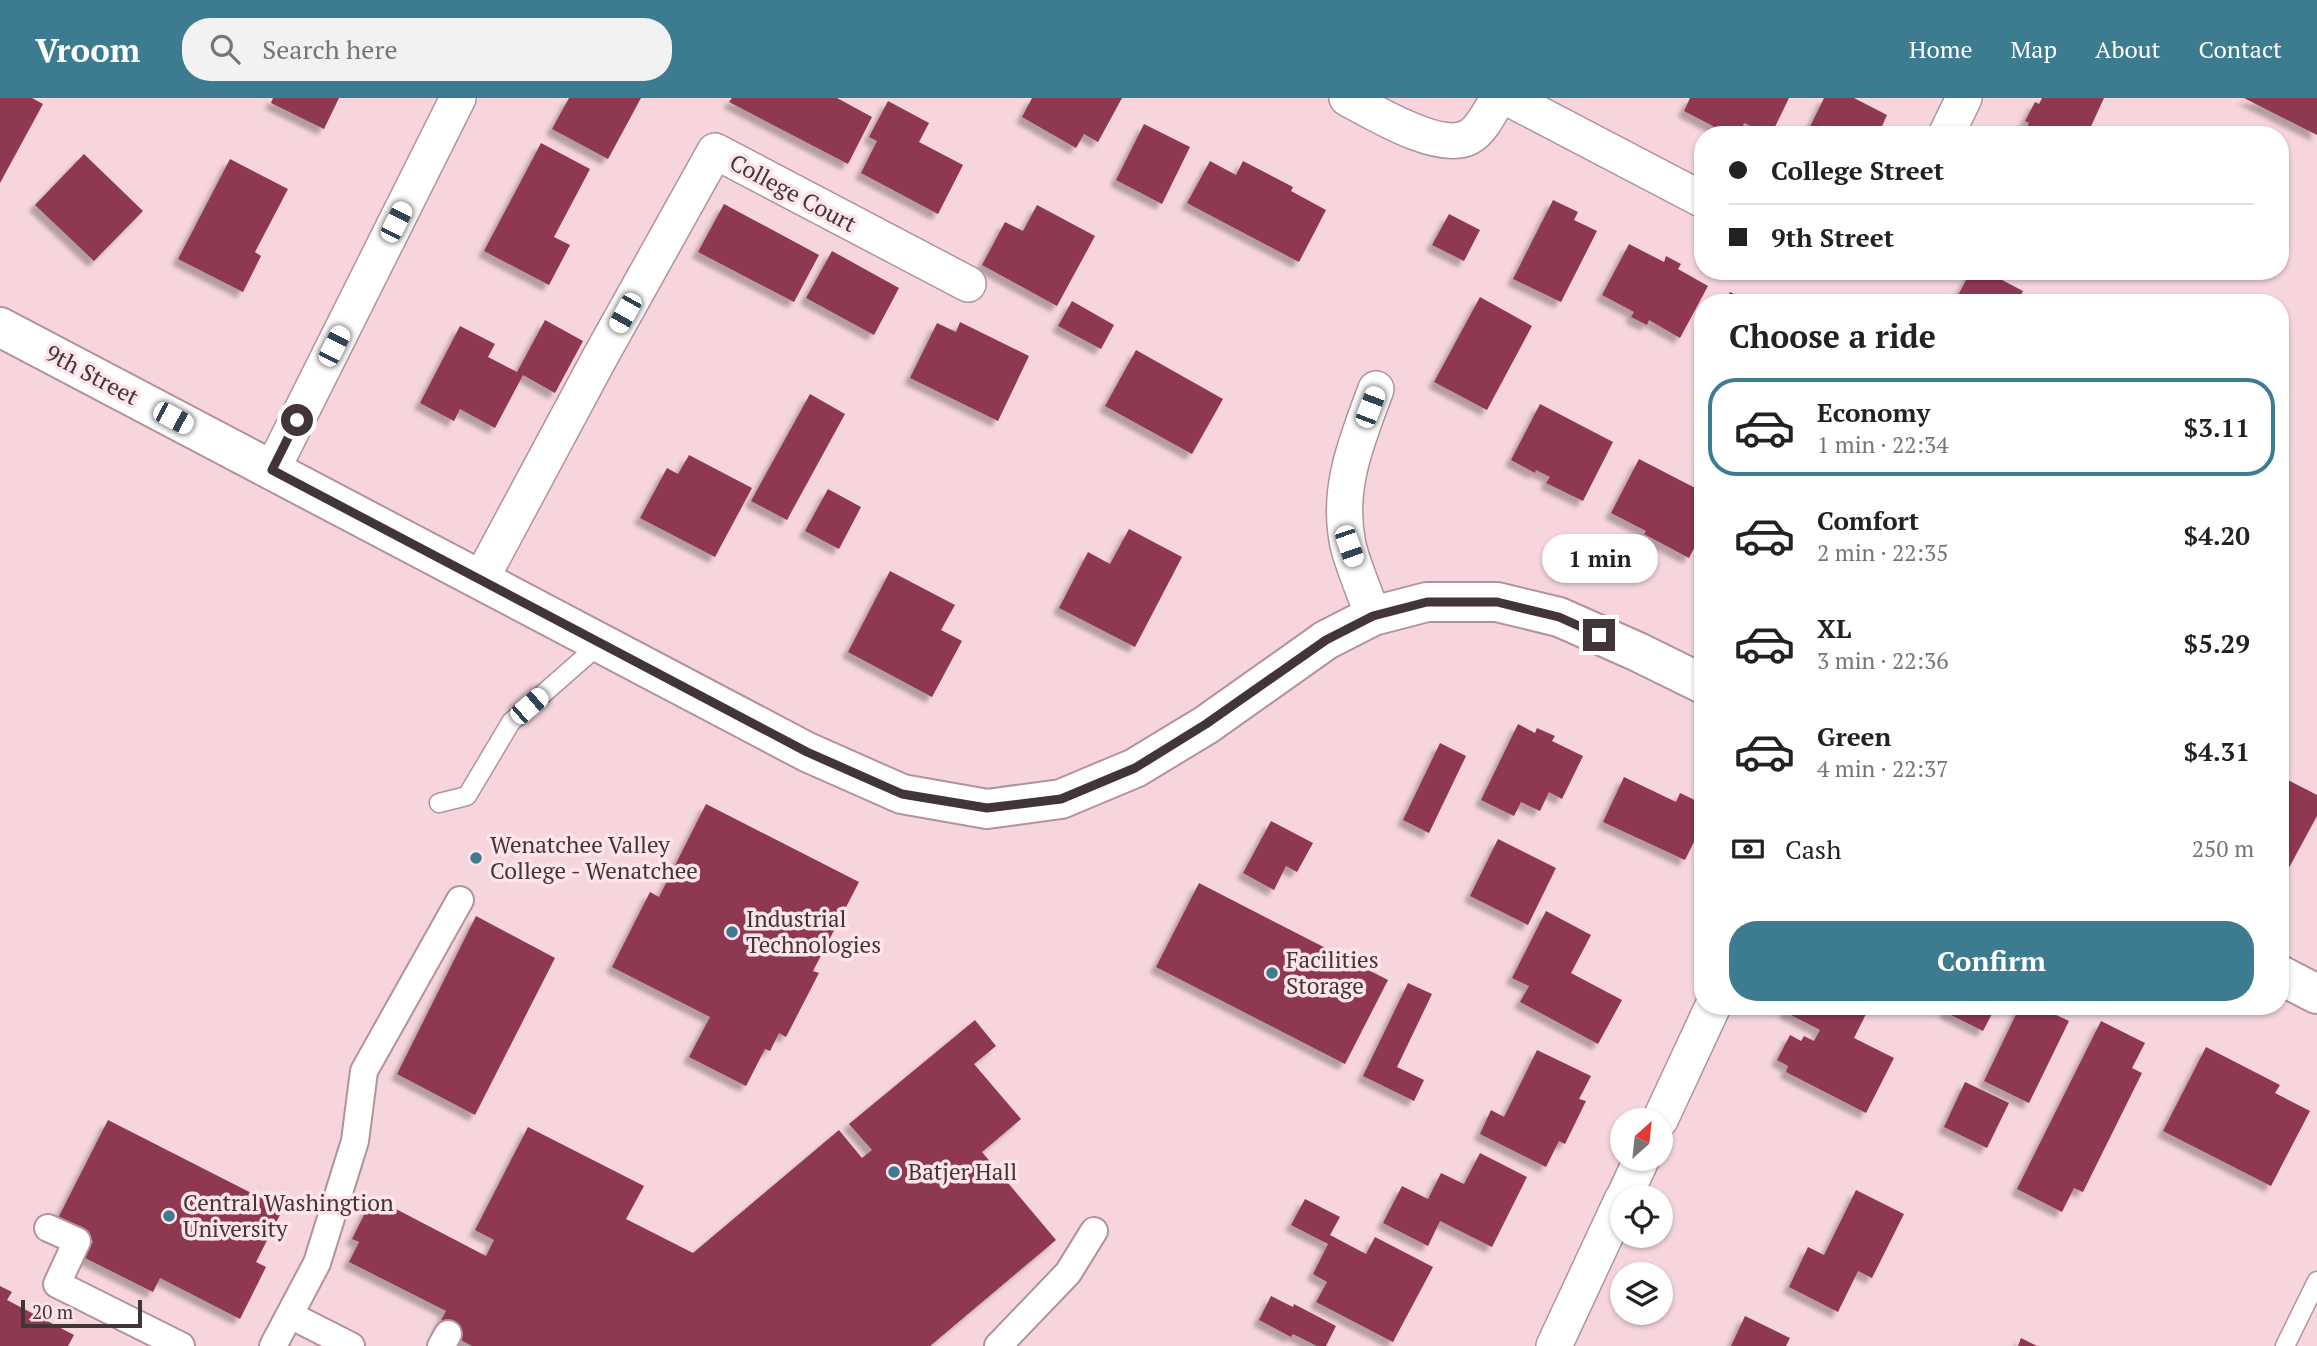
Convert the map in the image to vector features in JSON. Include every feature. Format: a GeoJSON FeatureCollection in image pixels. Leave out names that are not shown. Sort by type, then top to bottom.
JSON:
{"type":"FeatureCollection","features":[{"type":"Feature","properties":{"kind":"street"},"geometry":{"type":"LineString","coordinates":[[272,470],[458,98]]}},
{"type":"Feature","properties":{"kind":"street"},"geometry":{"type":"LineString","coordinates":[[1347,98],[1402,128],[1453,141],[1469,138],[1499,98]]}},
{"type":"Feature","properties":{"kind":"street"},"geometry":{"type":"LineString","coordinates":[[1508,98],[1694,195]]}},
{"type":"Feature","properties":{"kind":"street"},"geometry":{"type":"LineString","coordinates":[[1950,126],[1964,98]]}},
{"type":"Feature","properties":{"kind":"street","name":"College Court"},"geometry":{"type":"LineString","coordinates":[[481,579],[715,151],[968,284]]}},
{"type":"Feature","properties":{"kind":"street","name":"9th Street"},"geometry":{"type":"LineString","coordinates":[[0,327],[807,752],[902,794],[987,808],[1061,799],[1135,768],[1206,724],[1326,640],[1373,616],[1427,602],[1497,602],[1559,617],[1694,680]]}},
{"type":"Feature","properties":{"kind":"street"},"geometry":{"type":"LineString","coordinates":[[1373,616],[1349,546],[1343,505],[1356,443],[1376,389]]}},
{"type":"Feature","properties":{"kind":"street"},"geometry":{"type":"LineString","coordinates":[[274,1346],[317,1263],[355,1141],[364,1071],[460,900]]}},
{"type":"Feature","properties":{"kind":"street"},"geometry":{"type":"LineString","coordinates":[[2289,980],[2317,994]]}},
{"type":"Feature","properties":{"kind":"street"},"geometry":{"type":"LineString","coordinates":[[1666,1108],[1709,1015]]}},
{"type":"Feature","properties":{"kind":"street"},"geometry":{"type":"LineString","coordinates":[[1554,1346],[1610,1226]]}},
{"type":"Feature","properties":{"kind":"street"},"geometry":{"type":"LineString","coordinates":[[48,1228],[77,1241],[57,1284],[181,1346]]}},
{"type":"Feature","properties":{"kind":"street"},"geometry":{"type":"LineString","coordinates":[[998,1346],[1069,1273],[1094,1231]]}},
{"type":"Feature","properties":{"kind":"street"},"geometry":{"type":"LineString","coordinates":[[290,1315],[351,1346]]}},
{"type":"Feature","properties":{"kind":"lane"},"geometry":{"type":"LineString","coordinates":[[439,803],[467,796],[511,722],[601,643]]}},
{"type":"Feature","properties":{"kind":"lane"},"geometry":{"type":"LineString","coordinates":[[2285,1346],[2317,1281]]}},
{"type":"Feature","properties":{"kind":"building"},"geometry":{"type":"Polygon","coordinates":[[[0,98],[32,98],[43,104],[0,183],[0,98]]]}},
{"type":"Feature","properties":{"kind":"building"},"geometry":{"type":"Polygon","coordinates":[[[273,98],[339,98],[324,129],[271,103],[273,98]]]}},
{"type":"Feature","properties":{"kind":"building"},"geometry":{"type":"Polygon","coordinates":[[[569,98],[641,98],[608,159],[552,129],[569,98]]]}},
{"type":"Feature","properties":{"kind":"building"},"geometry":{"type":"Polygon","coordinates":[[[732,98],[837,98],[872,117],[848,164],[729,102],[732,98]]]}},
{"type":"Feature","properties":{"kind":"building"},"geometry":{"type":"Polygon","coordinates":[[[1032,98],[1122,98],[1098,142],[1084,134],[1076,148],[1022,117],[1032,98]]]}},
{"type":"Feature","properties":{"kind":"building"},"geometry":{"type":"Polygon","coordinates":[[[1690,98],[1789,98],[1775,126],[1751,126],[1744,123],[1743,126],[1713,126],[1684,111],[1690,98]]]}},
{"type":"Feature","properties":{"kind":"building"},"geometry":{"type":"Polygon","coordinates":[[[1824,98],[1854,98],[1887,115],[1882,126],[1810,126],[1824,98]]]}},
{"type":"Feature","properties":{"kind":"building"},"geometry":{"type":"Polygon","coordinates":[[[2042,98],[2104,98],[2091,126],[2028,126],[2029,123],[2025,121],[2035,102],[2039,104],[2042,98]]]}},
{"type":"Feature","properties":{"kind":"building"},"geometry":{"type":"Polygon","coordinates":[[[2244,98],[2317,98],[2317,135],[2244,98]]]}},
{"type":"Feature","properties":{"kind":"building"},"geometry":{"type":"Polygon","coordinates":[[[888,101],[929,123],[919,142],[963,165],[938,214],[861,173],[877,141],[869,137],[888,101]]]}},
{"type":"Feature","properties":{"kind":"building"},"geometry":{"type":"Polygon","coordinates":[[[1144,124],[1190,147],[1162,204],[1116,180],[1144,124]]]}},
{"type":"Feature","properties":{"kind":"building"},"geometry":{"type":"Polygon","coordinates":[[[541,143],[590,169],[554,237],[570,245],[549,285],[484,251],[541,143]]]}},
{"type":"Feature","properties":{"kind":"building"},"geometry":{"type":"Polygon","coordinates":[[[84,154],[143,211],[94,261],[35,205],[84,154]]]}},
{"type":"Feature","properties":{"kind":"building"},"geometry":{"type":"Polygon","coordinates":[[[230,159],[288,189],[255,252],[261,256],[243,292],[178,259],[230,159]]]}},
{"type":"Feature","properties":{"kind":"building"},"geometry":{"type":"Polygon","coordinates":[[[1210,161],[1236,175],[1243,161],[1293,187],[1291,191],[1326,210],[1299,262],[1187,203],[1210,161]]]}},
{"type":"Feature","properties":{"kind":"building"},"geometry":{"type":"Polygon","coordinates":[[[1553,200],[1578,212],[1574,220],[1597,231],[1561,302],[1513,279],[1553,200]]]}},
{"type":"Feature","properties":{"kind":"building"},"geometry":{"type":"Polygon","coordinates":[[[724,204],[819,255],[794,302],[698,252],[724,204]]]}},
{"type":"Feature","properties":{"kind":"building"},"geometry":{"type":"Polygon","coordinates":[[[1037,205],[1095,236],[1057,306],[982,265],[1005,222],[1023,231],[1037,205]]]}},
{"type":"Feature","properties":{"kind":"building"},"geometry":{"type":"Polygon","coordinates":[[[1449,214],[1480,230],[1464,261],[1432,245],[1449,214]]]}},
{"type":"Feature","properties":{"kind":"building"},"geometry":{"type":"Polygon","coordinates":[[[1629,244],[1664,262],[1666,256],[1681,264],[1678,269],[1708,286],[1704,294],[1694,294],[1694,312],[1680,338],[1649,320],[1647,325],[1631,317],[1634,312],[1602,295],[1629,244]]]}},
{"type":"Feature","properties":{"kind":"building"},"geometry":{"type":"Polygon","coordinates":[[[832,251],[899,288],[874,335],[806,298],[832,251]]]}},
{"type":"Feature","properties":{"kind":"building"},"geometry":{"type":"Polygon","coordinates":[[[1966,280],[2002,280],[2023,291],[2022,294],[1959,294],[1966,280]]]}},
{"type":"Feature","properties":{"kind":"building"},"geometry":{"type":"Polygon","coordinates":[[[1480,297],[1532,326],[1487,410],[1434,382],[1480,297]]]}},
{"type":"Feature","properties":{"kind":"building"},"geometry":{"type":"Polygon","coordinates":[[[1072,301],[1114,325],[1101,349],[1058,326],[1072,301]]]}},
{"type":"Feature","properties":{"kind":"building"},"geometry":{"type":"Polygon","coordinates":[[[545,320],[583,341],[555,393],[523,375],[495,428],[460,409],[454,421],[420,403],[460,326],[495,344],[488,357],[517,372],[545,320]]]}},
{"type":"Feature","properties":{"kind":"building"},"geometry":{"type":"Polygon","coordinates":[[[960,322],[1029,356],[998,421],[910,378],[937,323],[956,332],[960,322]]]}},
{"type":"Feature","properties":{"kind":"building"},"geometry":{"type":"Polygon","coordinates":[[[1136,350],[1223,399],[1192,454],[1105,406],[1136,350]]]}},
{"type":"Feature","properties":{"kind":"building"},"geometry":{"type":"Polygon","coordinates":[[[810,394],[845,414],[787,520],[751,501],[810,394]]]}},
{"type":"Feature","properties":{"kind":"building"},"geometry":{"type":"Polygon","coordinates":[[[1540,404],[1613,442],[1583,501],[1546,483],[1550,477],[1536,470],[1535,473],[1511,460],[1540,404]]]}},
{"type":"Feature","properties":{"kind":"building"},"geometry":{"type":"Polygon","coordinates":[[[689,455],[752,488],[715,557],[640,518],[667,468],[678,474],[689,455]]]}},
{"type":"Feature","properties":{"kind":"building"},"geometry":{"type":"Polygon","coordinates":[[[1639,459],[1694,487],[1694,548],[1689,558],[1611,513],[1639,459]]]}},
{"type":"Feature","properties":{"kind":"building"},"geometry":{"type":"Polygon","coordinates":[[[828,489],[861,507],[839,549],[805,531],[828,489]]]}},
{"type":"Feature","properties":{"kind":"building"},"geometry":{"type":"Polygon","coordinates":[[[1129,529],[1182,557],[1135,647],[1059,608],[1088,552],[1110,564],[1129,529]]]}},
{"type":"Feature","properties":{"kind":"building"},"geometry":{"type":"Polygon","coordinates":[[[890,571],[955,605],[941,630],[962,641],[932,697],[848,652],[890,571]]]}},
{"type":"Feature","properties":{"kind":"building"},"geometry":{"type":"Polygon","coordinates":[[[1518,724],[1535,733],[1537,728],[1555,736],[1552,741],[1583,756],[1562,799],[1549,792],[1540,811],[1521,802],[1514,816],[1481,800],[1518,724]]]}},
{"type":"Feature","properties":{"kind":"building"},"geometry":{"type":"Polygon","coordinates":[[[1440,743],[1466,756],[1429,833],[1403,820],[1440,743]]]}},
{"type":"Feature","properties":{"kind":"building"},"geometry":{"type":"Polygon","coordinates":[[[1624,777],[1676,802],[1680,793],[1694,800],[1694,842],[1685,860],[1603,822],[1624,777]]]}},
{"type":"Feature","properties":{"kind":"building"},"geometry":{"type":"Polygon","coordinates":[[[2289,781],[2317,795],[2317,816],[2289,868],[2289,781]]]}},
{"type":"Feature","properties":{"kind":"building","name":"Industrial Technologies"},"geometry":{"type":"Polygon","coordinates":[[[706,804],[859,882],[813,971],[819,973],[786,1037],[779,1033],[770,1051],[765,1049],[746,1086],[689,1057],[710,1017],[612,967],[650,892],[659,897],[706,804]]]}},
{"type":"Feature","properties":{"kind":"building"},"geometry":{"type":"Polygon","coordinates":[[[1271,821],[1313,843],[1297,872],[1286,866],[1274,890],[1243,873],[1271,821]]]}},
{"type":"Feature","properties":{"kind":"building"},"geometry":{"type":"Polygon","coordinates":[[[1498,839],[1556,868],[1528,925],[1470,896],[1498,839]]]}},
{"type":"Feature","properties":{"kind":"building","name":"Facilities Storage"},"geometry":{"type":"Polygon","coordinates":[[[1199,883],[1388,980],[1345,1064],[1156,967],[1199,883]]]}},
{"type":"Feature","properties":{"kind":"building"},"geometry":{"type":"Polygon","coordinates":[[[1546,911],[1591,935],[1571,973],[1622,1000],[1598,1044],[1520,1002],[1529,986],[1512,978],[1546,911]]]}},
{"type":"Feature","properties":{"kind":"building"},"geometry":{"type":"Polygon","coordinates":[[[476,916],[555,958],[475,1115],[397,1074],[476,916]]]}},
{"type":"Feature","properties":{"kind":"building"},"geometry":{"type":"Polygon","coordinates":[[[1408,983],[1432,994],[1397,1067],[1424,1080],[1414,1101],[1363,1076],[1408,983]]]}},
{"type":"Feature","properties":{"kind":"building"},"geometry":{"type":"Polygon","coordinates":[[[1791,1015],[1866,1015],[1854,1038],[1894,1058],[1866,1113],[1786,1072],[1788,1066],[1777,1060],[1790,1035],[1801,1041],[1804,1036],[1814,1041],[1820,1030],[1791,1015]]]}},
{"type":"Feature","properties":{"kind":"building"},"geometry":{"type":"Polygon","coordinates":[[[1951,1015],[1991,1015],[1983,1031],[1951,1015]]]}},
{"type":"Feature","properties":{"kind":"building"},"geometry":{"type":"Polygon","coordinates":[[[2016,1015],[2056,1015],[2069,1021],[2029,1103],[1984,1081],[2016,1015]]]}},
{"type":"Feature","properties":{"kind":"building","name":"Batjer Hall"},"geometry":{"type":"Polygon","coordinates":[[[975,1020],[996,1046],[974,1064],[1021,1119],[982,1152],[1056,1240],[930,1346],[472,1346],[437,1328],[446,1311],[349,1262],[359,1242],[352,1239],[373,1197],[486,1256],[494,1240],[475,1230],[528,1127],[644,1186],[626,1219],[693,1253],[839,1130],[862,1158],[872,1150],[849,1124],[975,1020]]]}},
{"type":"Feature","properties":{"kind":"building"},"geometry":{"type":"Polygon","coordinates":[[[2101,1021],[2145,1043],[2132,1068],[2142,1073],[2083,1192],[2074,1188],[2062,1212],[2017,1189],[2101,1021]]]}},
{"type":"Feature","properties":{"kind":"building"},"geometry":{"type":"Polygon","coordinates":[[[2206,1047],[2280,1085],[2275,1093],[2310,1111],[2271,1186],[2163,1131],[2206,1047]]]}},
{"type":"Feature","properties":{"kind":"building"},"geometry":{"type":"Polygon","coordinates":[[[1537,1050],[1591,1076],[1579,1099],[1586,1101],[1565,1144],[1559,1141],[1546,1167],[1480,1134],[1491,1110],[1504,1117],[1537,1050]]]}},
{"type":"Feature","properties":{"kind":"building"},"geometry":{"type":"Polygon","coordinates":[[[1965,1082],[2009,1103],[1987,1148],[1944,1127],[1965,1082]]]}},
{"type":"Feature","properties":{"kind":"building","name":"Central Washingtion University"},"geometry":{"type":"Polygon","coordinates":[[[108,1120],[283,1209],[256,1262],[266,1267],[240,1319],[160,1278],[153,1292],[85,1258],[93,1241],[56,1222],[108,1120]]]}},
{"type":"Feature","properties":{"kind":"building"},"geometry":{"type":"Polygon","coordinates":[[[1480,1153],[1527,1177],[1492,1247],[1440,1221],[1428,1246],[1383,1223],[1402,1186],[1428,1199],[1441,1173],[1464,1184],[1480,1153]]]}},
{"type":"Feature","properties":{"kind":"building"},"geometry":{"type":"Polygon","coordinates":[[[1856,1190],[1904,1214],[1872,1278],[1858,1271],[1838,1312],[1789,1287],[1808,1247],[1824,1255],[1856,1190]]]}},
{"type":"Feature","properties":{"kind":"building"},"geometry":{"type":"Polygon","coordinates":[[[1305,1199],[1340,1217],[1330,1235],[1366,1254],[1375,1237],[1433,1267],[1393,1342],[1316,1302],[1327,1282],[1313,1274],[1328,1244],[1291,1225],[1305,1199]]]}},
{"type":"Feature","properties":{"kind":"building"},"geometry":{"type":"Polygon","coordinates":[[[0,1286],[12,1292],[7,1300],[74,1335],[68,1346],[0,1346],[0,1286]]]}},
{"type":"Feature","properties":{"kind":"building"},"geometry":{"type":"Polygon","coordinates":[[[1271,1296],[1293,1307],[1294,1304],[1336,1326],[1326,1346],[1317,1346],[1293,1334],[1291,1337],[1259,1320],[1271,1296]]]}},
{"type":"Feature","properties":{"kind":"building"},"geometry":{"type":"Polygon","coordinates":[[[1745,1316],[1790,1338],[1786,1346],[1731,1346],[1745,1316]]]}},
{"type":"Feature","properties":{"kind":"building"},"geometry":{"type":"Polygon","coordinates":[[[2021,1338],[2037,1346],[2018,1346],[2021,1338]]]}},
{"type":"Feature","properties":{"kind":"place","name":"Wenatchee Valley College - Wenatchee"},"geometry":{"type":"Point","coordinates":[476,858]}},
{"type":"Feature","properties":{"kind":"place","name":"Industrial Technologies"},"geometry":{"type":"Point","coordinates":[732,932]}},
{"type":"Feature","properties":{"kind":"place","name":"Facilities Storage"},"geometry":{"type":"Point","coordinates":[1272,973]}},
{"type":"Feature","properties":{"kind":"place","name":"Batjer Hall"},"geometry":{"type":"Point","coordinates":[894,1172]}},
{"type":"Feature","properties":{"kind":"place","name":"Central Washingtion University"},"geometry":{"type":"Point","coordinates":[169,1216]}},
{"type":"Feature","properties":{"kind":"route"},"geometry":{"type":"LineString","coordinates":[[297,420],[272,470],[807,752],[902,794],[923,798],[987,808],[1061,799],[1135,768],[1206,724],[1326,640],[1373,616],[1427,602],[1497,602],[1559,617],[1599,635]]}}]}
